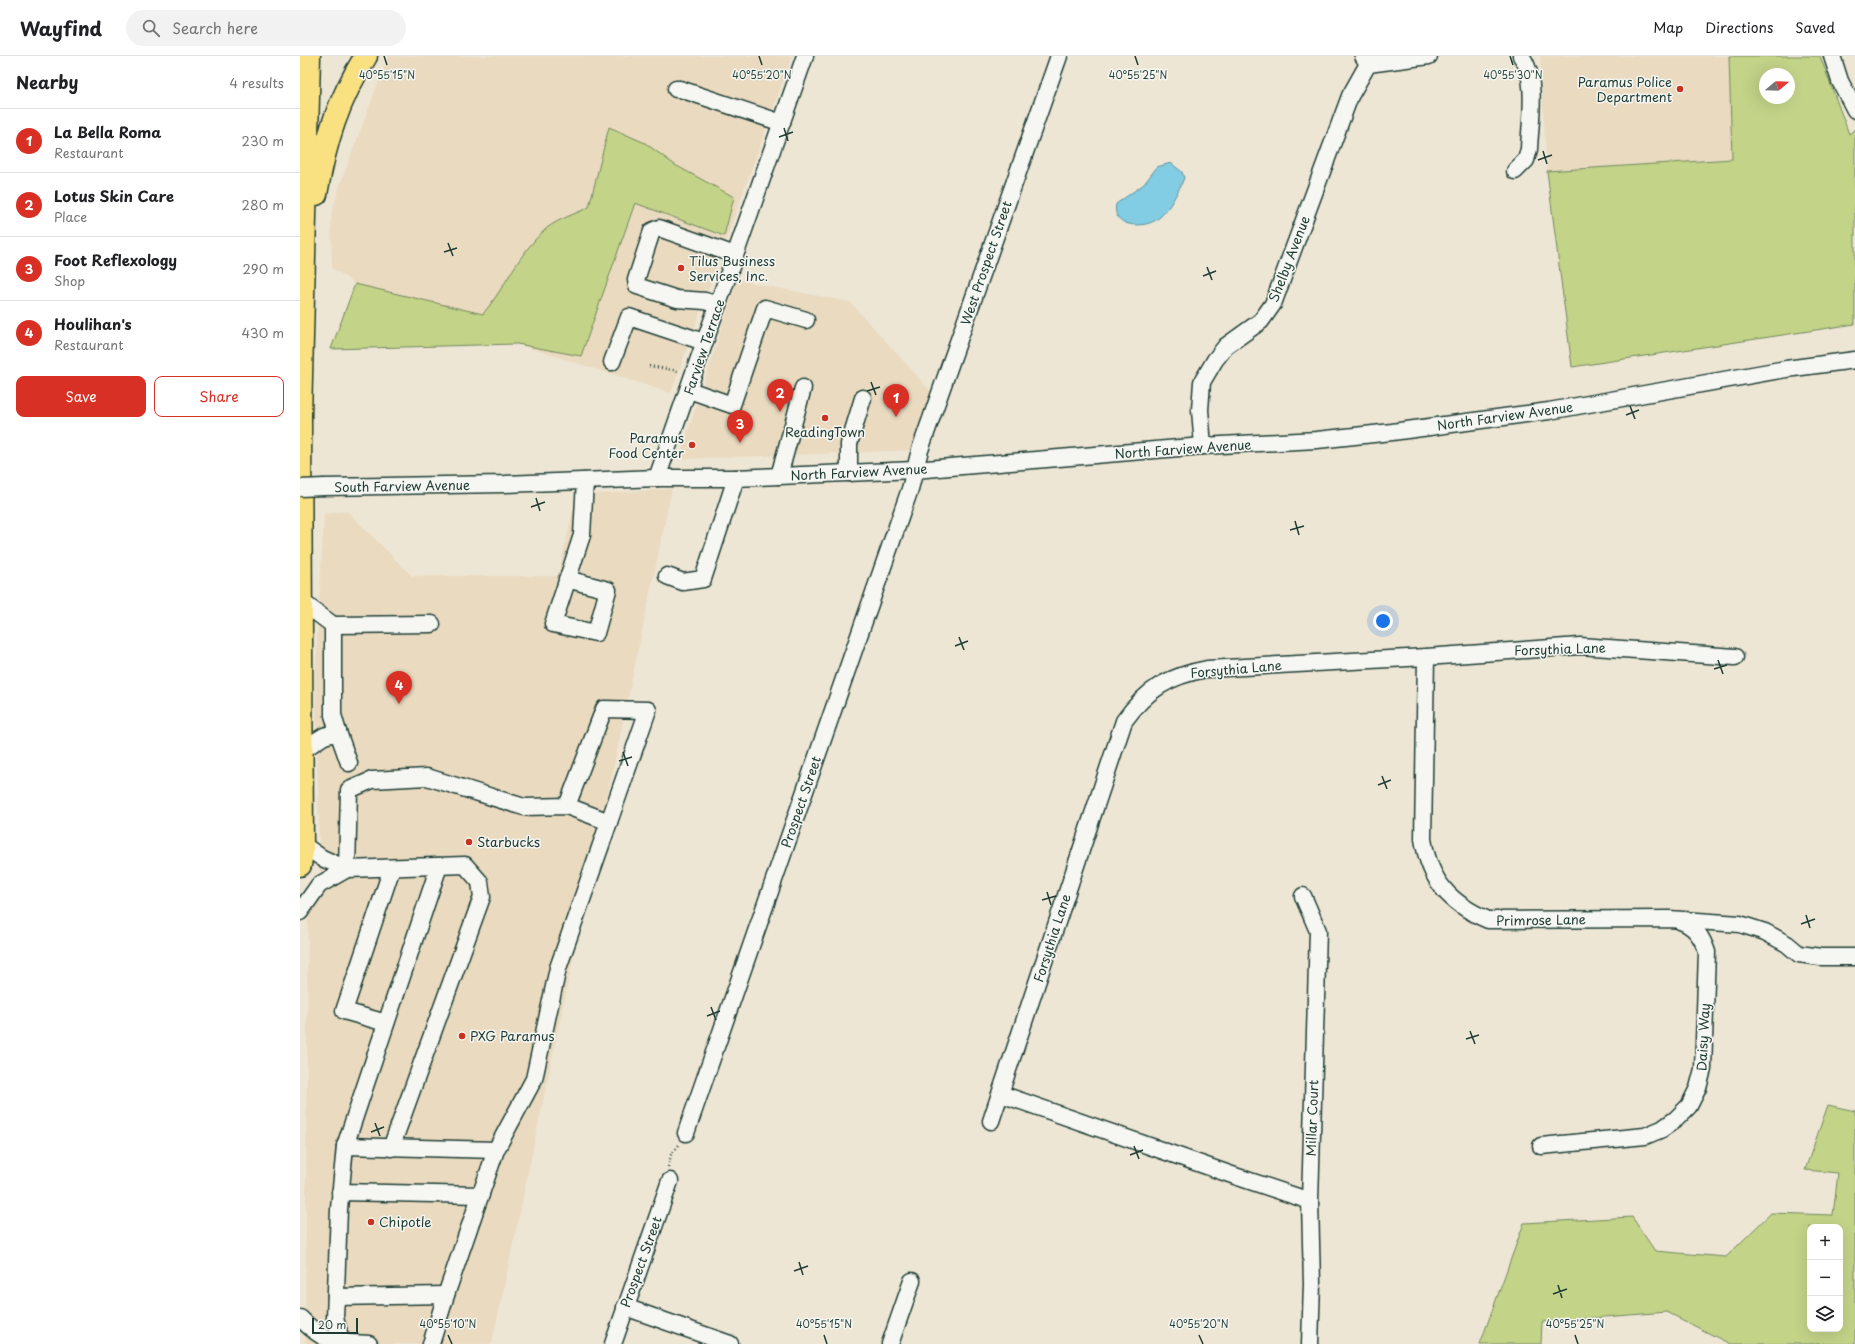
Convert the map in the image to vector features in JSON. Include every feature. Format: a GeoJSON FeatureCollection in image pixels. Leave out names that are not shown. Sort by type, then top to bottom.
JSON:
{"type":"FeatureCollection","features":[{"type":"Feature","properties":{"kind":"highway"},"geometry":{"type":"LineString","coordinates":[[301,854],[300,418],[309,56]]}},
{"type":"Feature","properties":{"kind":"highway"},"geometry":{"type":"LineString","coordinates":[[304,256],[323,154],[329,133],[349,86],[366,56]]}},
{"type":"Feature","properties":{"kind":"street","name":"Farview Terrace"},"geometry":{"type":"LineString","coordinates":[[657,478],[690,390],[704,342],[805,56]]}},
{"type":"Feature","properties":{"kind":"street","name":"West Prospect Street"},"geometry":{"type":"LineString","coordinates":[[914,470],[922,443],[1059,56]]}},
{"type":"Feature","properties":{"kind":"street"},"geometry":{"type":"LineString","coordinates":[[1365,60],[1429,56]]}},
{"type":"Feature","properties":{"kind":"street"},"geometry":{"type":"LineString","coordinates":[[1515,171],[1526,160],[1529,149],[1530,75],[1527,63],[1522,56]]}},
{"type":"Feature","properties":{"kind":"street"},"geometry":{"type":"LineString","coordinates":[[1832,56],[1840,81],[1855,110]]}},
{"type":"Feature","properties":{"kind":"street","name":"Shelby Avenue"},"geometry":{"type":"LineString","coordinates":[[1204,446],[1200,410],[1202,382],[1215,360],[1226,346],[1261,321],[1273,304],[1350,96],[1365,60]]}},
{"type":"Feature","properties":{"kind":"street"},"geometry":{"type":"LineString","coordinates":[[676,89],[782,122]]}},
{"type":"Feature","properties":{"kind":"street"},"geometry":{"type":"LineString","coordinates":[[718,305],[705,300],[677,299],[637,286],[636,280],[652,231],[659,228],[735,256]]}},
{"type":"Feature","properties":{"kind":"street"},"geometry":{"type":"LineString","coordinates":[[690,390],[732,405],[765,308],[806,320]]}},
{"type":"Feature","properties":{"kind":"street"},"geometry":{"type":"LineString","coordinates":[[612,362],[629,317],[704,342]]}},
{"type":"Feature","properties":{"kind":"street","name":"North Farview Avenue"},"geometry":{"type":"LineString","coordinates":[[505,484],[657,478],[736,478],[914,470],[1204,446],[1317,440],[1392,432],[1549,411],[1786,369],[1855,360]]}},
{"type":"Feature","properties":{"kind":"street"},"geometry":{"type":"LineString","coordinates":[[779,476],[803,388]]}},
{"type":"Feature","properties":{"kind":"street"},"geometry":{"type":"LineString","coordinates":[[849,473],[849,444],[863,398]]}},
{"type":"Feature","properties":{"kind":"street","name":"Prospect Street"},"geometry":{"type":"LineString","coordinates":[[686,1133],[910,489],[914,470]]}},
{"type":"Feature","properties":{"kind":"street"},"geometry":{"type":"LineString","coordinates":[[667,576],[683,582],[703,579],[736,478]]}},
{"type":"Feature","properties":{"kind":"street"},"geometry":{"type":"LineString","coordinates":[[567,579],[582,535],[585,481]]}},
{"type":"Feature","properties":{"kind":"street","name":"South Farview Avenue"},"geometry":{"type":"LineString","coordinates":[[300,488],[505,484]]}},
{"type":"Feature","properties":{"kind":"street"},"geometry":{"type":"LineString","coordinates":[[301,601],[332,625],[432,624]]}},
{"type":"Feature","properties":{"kind":"street"},"geometry":{"type":"LineString","coordinates":[[332,625],[333,715],[349,763]]}},
{"type":"Feature","properties":{"kind":"street","name":"Forsythia Lane"},"geometry":{"type":"LineString","coordinates":[[991,1121],[1124,721],[1136,704],[1152,690],[1170,678],[1188,672],[1207,669],[1426,657],[1580,646],[1734,657]]}},
{"type":"Feature","properties":{"kind":"street","name":"Primrose Lane"},"geometry":{"type":"LineString","coordinates":[[1426,657],[1423,838],[1426,856],[1433,873],[1443,890],[1471,913],[1488,920],[1674,919],[1740,924],[1764,932],[1799,954],[1821,957],[1855,957]]}},
{"type":"Feature","properties":{"kind":"street"},"geometry":{"type":"LineString","coordinates":[[431,1344],[446,1295],[496,1150],[534,1079],[558,968],[648,710],[604,709],[567,806]]}},
{"type":"Feature","properties":{"kind":"street"},"geometry":{"type":"LineString","coordinates":[[301,751],[324,736],[338,732]]}},
{"type":"Feature","properties":{"kind":"street"},"geometry":{"type":"LineString","coordinates":[[347,869],[349,790],[372,780],[427,777],[524,807],[567,806],[609,822]]}},
{"type":"Feature","properties":{"kind":"street"},"geometry":{"type":"LineString","coordinates":[[301,854],[322,858],[347,869],[464,865],[480,882],[482,897],[391,1148]]}},
{"type":"Feature","properties":{"kind":"street"},"geometry":{"type":"LineString","coordinates":[[342,1343],[335,1318],[340,1192],[345,1146],[439,866]]}},
{"type":"Feature","properties":{"kind":"street"},"geometry":{"type":"LineString","coordinates":[[386,1023],[344,1010],[392,868]]}},
{"type":"Feature","properties":{"kind":"street"},"geometry":{"type":"LineString","coordinates":[[300,912],[320,885],[347,869]]}},
{"type":"Feature","properties":{"kind":"street","name":"Millar Court"},"geometry":{"type":"LineString","coordinates":[[1303,896],[1318,931],[1310,1201],[1312,1284],[1310,1344]]}},
{"type":"Feature","properties":{"kind":"street","name":"Daisy Way"},"geometry":{"type":"LineString","coordinates":[[1541,1146],[1645,1136],[1662,1130],[1676,1119],[1688,1106],[1698,1088],[1703,1069],[1707,952],[1704,941],[1697,931],[1687,923],[1674,919]]}},
{"type":"Feature","properties":{"kind":"street"},"geometry":{"type":"LineString","coordinates":[[1001,1094],[1310,1201]]}},
{"type":"Feature","properties":{"kind":"street"},"geometry":{"type":"LineString","coordinates":[[345,1146],[496,1150]]}},
{"type":"Feature","properties":{"kind":"street","name":"Prospect Street"},"geometry":{"type":"LineString","coordinates":[[613,1344],[670,1181]]}},
{"type":"Feature","properties":{"kind":"street"},"geometry":{"type":"LineString","coordinates":[[340,1192],[481,1195]]}},
{"type":"Feature","properties":{"kind":"street"},"geometry":{"type":"LineString","coordinates":[[890,1344],[912,1281]]}},
{"type":"Feature","properties":{"kind":"street"},"geometry":{"type":"LineString","coordinates":[[336,1297],[446,1295]]}},
{"type":"Feature","properties":{"kind":"street"},"geometry":{"type":"LineString","coordinates":[[626,1307],[730,1344]]}},
{"type":"Feature","properties":{"kind":"street"},"geometry":{"type":"LineString","coordinates":[[300,1318],[325,1340],[342,1343],[369,1344]]}},
{"type":"Feature","properties":{"kind":"path"},"geometry":{"type":"LineString","coordinates":[[649,366],[681,371]]}},
{"type":"Feature","properties":{"kind":"path"},"geometry":{"type":"LineString","coordinates":[[670,1181],[667,1172],[671,1154],[686,1133]]}},
{"type":"Feature","properties":{"kind":"shaded area"},"geometry":{"type":"Polygon","coordinates":[[[388,56],[792,56],[671,393],[517,344],[331,349],[355,284],[332,268],[331,215],[340,185],[388,56]]]}},
{"type":"Feature","properties":{"kind":"shaded area"},"geometry":{"type":"Polygon","coordinates":[[[1540,56],[1729,56],[1732,159],[1547,171],[1540,56]]]}},
{"type":"Feature","properties":{"kind":"shaded area"},"geometry":{"type":"Polygon","coordinates":[[[737,280],[850,302],[938,399],[920,450],[684,459],[681,453],[737,280]]]}},
{"type":"Feature","properties":{"kind":"shaded area"},"geometry":{"type":"Polygon","coordinates":[[[672,489],[492,1344],[305,1344],[308,891],[320,874],[315,679],[324,514],[347,511],[412,576],[558,576],[577,493],[595,494],[672,489]]]}},
{"type":"Feature","properties":{"kind":"green space"},"geometry":{"type":"Polygon","coordinates":[[[1729,56],[1820,56],[1849,134],[1855,129],[1855,324],[1572,367],[1547,171],[1732,159],[1729,56]]]}},
{"type":"Feature","properties":{"kind":"green space"},"geometry":{"type":"Polygon","coordinates":[[[609,127],[645,143],[675,165],[734,197],[724,236],[635,203],[581,356],[517,344],[331,349],[355,284],[483,314],[520,259],[537,238],[551,225],[589,207],[609,127]]]}},
{"type":"Feature","properties":{"kind":"green space"},"geometry":{"type":"Polygon","coordinates":[[[1828,1105],[1855,1111],[1855,1344],[1730,1344],[1667,1312],[1542,1322],[1541,1344],[1480,1344],[1524,1223],[1632,1217],[1655,1251],[1726,1257],[1771,1213],[1833,1215],[1838,1173],[1805,1170],[1828,1105]]]}},
{"type":"Feature","properties":{"kind":"water"},"geometry":{"type":"Polygon","coordinates":[[[1171,163],[1182,172],[1184,178],[1173,201],[1165,212],[1156,220],[1143,225],[1123,222],[1118,217],[1116,212],[1116,204],[1144,184],[1157,167],[1171,163]]]}},
{"type":"Feature","properties":{"kind":"place","name":"Paramus Police Department"},"geometry":{"type":"Point","coordinates":[1680,89]}},
{"type":"Feature","properties":{"kind":"place","name":"Tilus Business Services, Inc."},"geometry":{"type":"Point","coordinates":[681,268]}},
{"type":"Feature","properties":{"kind":"place","name":"Lotus Skin Care"},"geometry":{"type":"Point","coordinates":[780,412]}},
{"type":"Feature","properties":{"kind":"place","name":"La Bella Roma"},"geometry":{"type":"Point","coordinates":[896,417]}},
{"type":"Feature","properties":{"kind":"place","name":"ReadingTown"},"geometry":{"type":"Point","coordinates":[825,418]}},
{"type":"Feature","properties":{"kind":"place","name":"Foot Reflexology"},"geometry":{"type":"Point","coordinates":[740,443]}},
{"type":"Feature","properties":{"kind":"place","name":"Paramus Food Center"},"geometry":{"type":"Point","coordinates":[692,445]}},
{"type":"Feature","properties":{"kind":"place","name":"Houlihan's"},"geometry":{"type":"Point","coordinates":[399,704]}},
{"type":"Feature","properties":{"kind":"place","name":"Starbucks"},"geometry":{"type":"Point","coordinates":[469,842]}},
{"type":"Feature","properties":{"kind":"place","name":"PXG Paramus"},"geometry":{"type":"Point","coordinates":[462,1036]}},
{"type":"Feature","properties":{"kind":"place","name":"Chipotle"},"geometry":{"type":"Point","coordinates":[371,1222]}}]}
